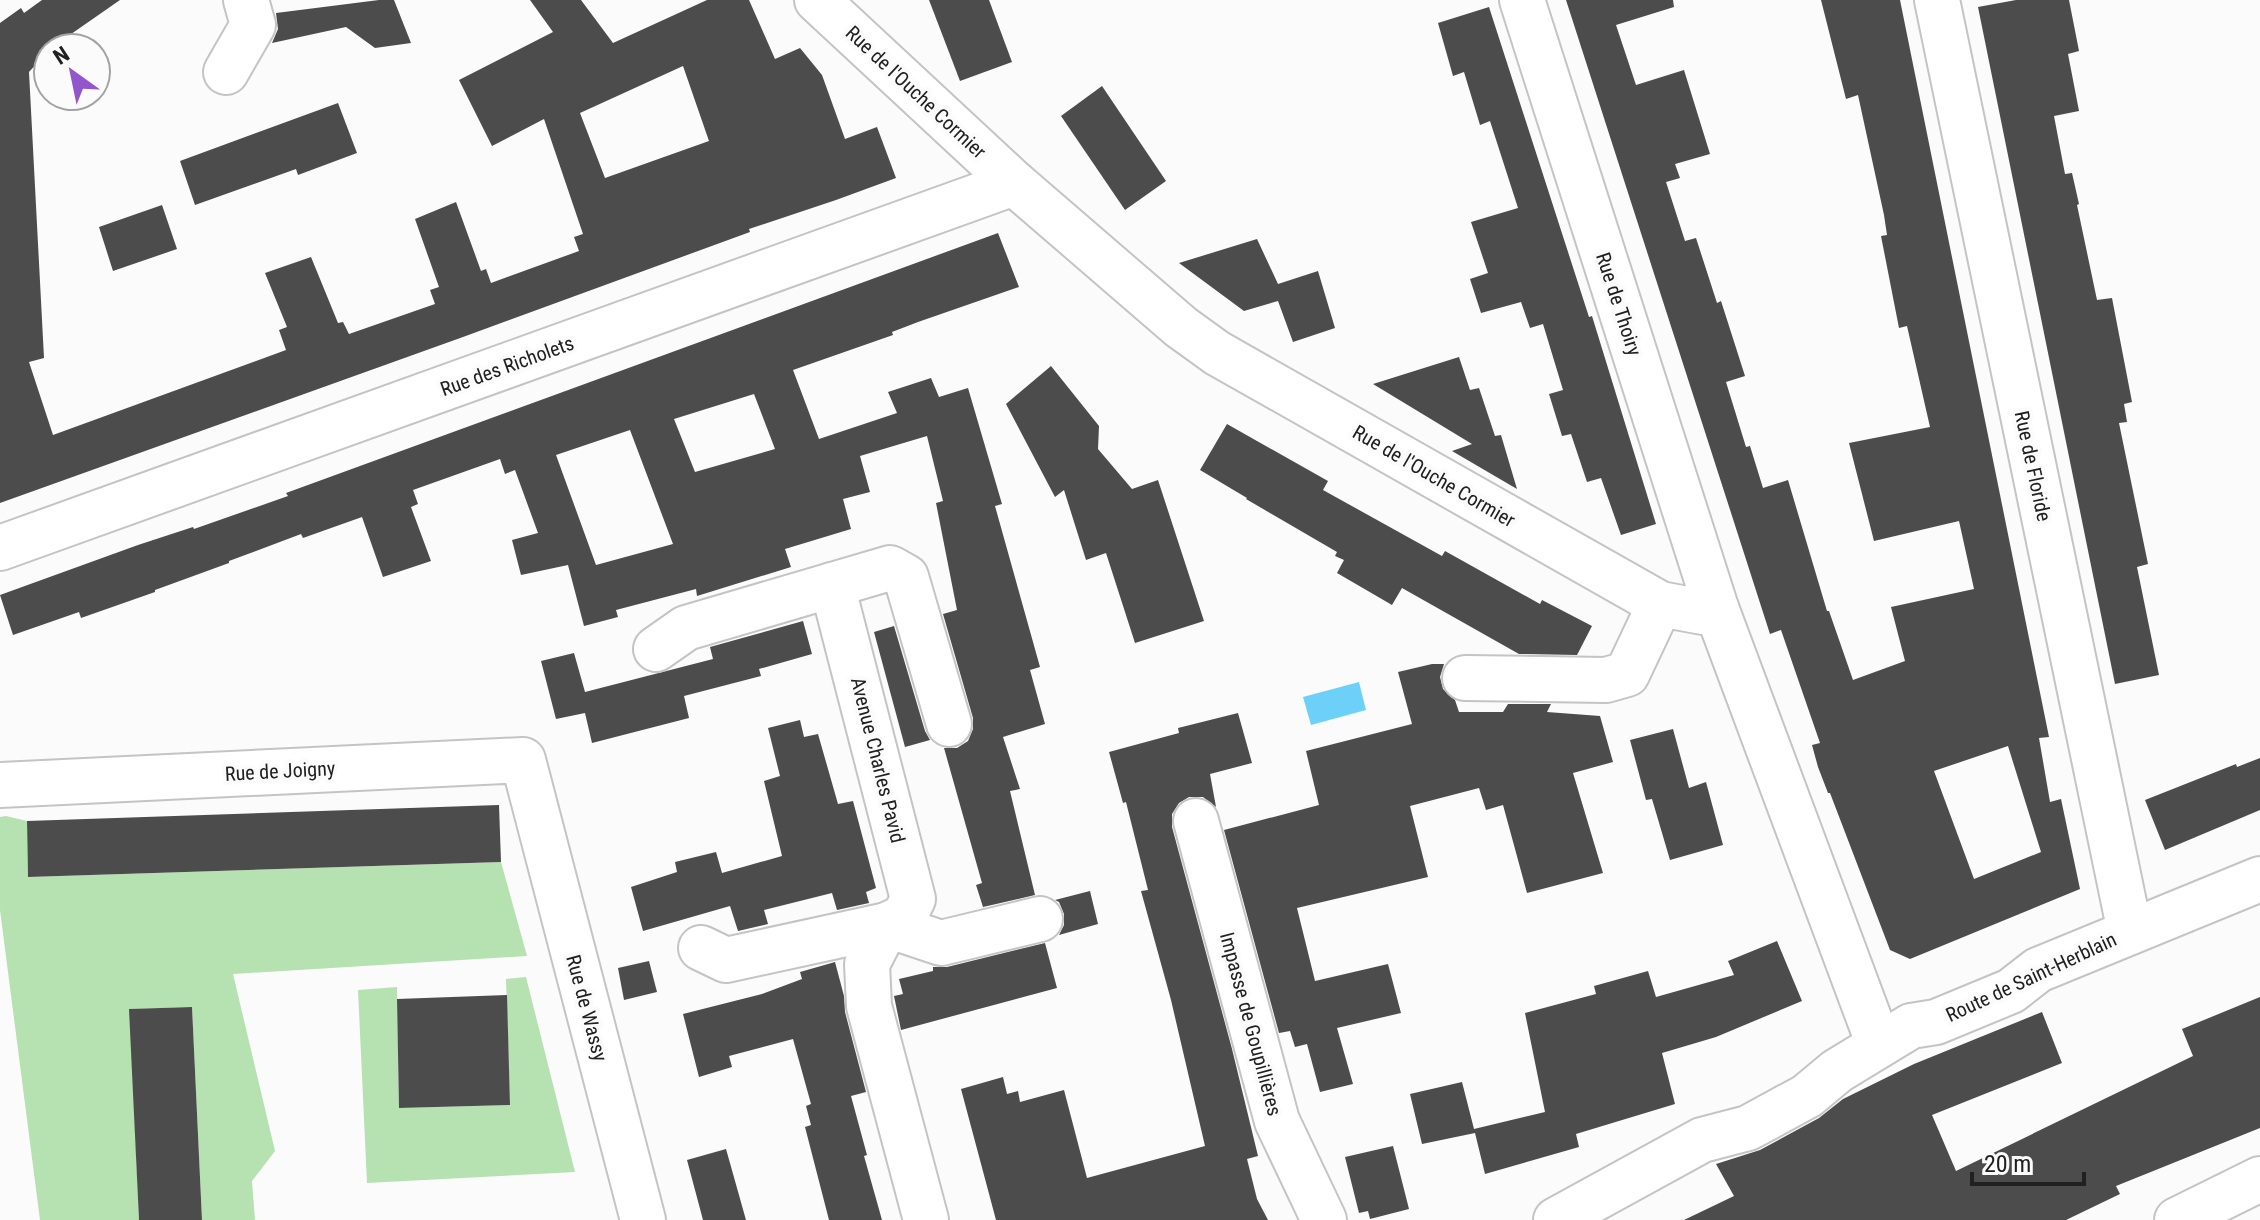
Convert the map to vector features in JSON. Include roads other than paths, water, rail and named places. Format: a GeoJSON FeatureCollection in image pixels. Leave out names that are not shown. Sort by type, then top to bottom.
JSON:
{"type":"FeatureCollection","features":[{"type":"Feature","properties":{"kind":"street"},"geometry":{"type":"LineString","coordinates":[[226,72],[253,25],[246,0]]}},
{"type":"Feature","properties":{"kind":"street","name":"Rue de l'Ouche Cormier"},"geometry":{"type":"LineString","coordinates":[[817,0],[1014,183],[1181,327],[1217,353],[1660,604],[1703,612],[1716,608]]}},
{"type":"Feature","properties":{"kind":"street","name":"Rue de Thoiry"},"geometry":{"type":"LineString","coordinates":[[1522,0],[1716,608]]}},
{"type":"Feature","properties":{"kind":"street","name":"Rue de Floride"},"geometry":{"type":"LineString","coordinates":[[1937,0],[2130,932]]}},
{"type":"Feature","properties":{"kind":"street","name":"Rue des Richolets"},"geometry":{"type":"LineString","coordinates":[[0,548],[1014,183]]}},
{"type":"Feature","properties":{"kind":"street"},"geometry":{"type":"LineString","coordinates":[[656,649],[686,628],[890,568],[906,577],[949,724]]}},
{"type":"Feature","properties":{"kind":"street","name":"Avenue Charles Pavid"},"geometry":{"type":"LineString","coordinates":[[832,585],[913,899],[904,917],[887,925],[867,964],[869,1006],[926,1220]]}},
{"type":"Feature","properties":{"kind":"street"},"geometry":{"type":"LineString","coordinates":[[1465,678],[1606,680],[1627,674],[1660,604]]}},
{"type":"Feature","properties":{"kind":"street"},"geometry":{"type":"LineString","coordinates":[[1716,608],[1879,1045]]}},
{"type":"Feature","properties":{"kind":"street","name":"Rue de Joigny"},"geometry":{"type":"LineString","coordinates":[[0,785],[523,760],[533,796]]}},
{"type":"Feature","properties":{"kind":"street","name":"Rue de Wassy"},"geometry":{"type":"LineString","coordinates":[[533,796],[643,1220]]}},
{"type":"Feature","properties":{"kind":"street","name":"Impasse de Goupillières"},"geometry":{"type":"LineString","coordinates":[[1196,821],[1277,1121],[1324,1220]]}},
{"type":"Feature","properties":{"kind":"street","name":"Route de Saint-Herblain"},"geometry":{"type":"LineString","coordinates":[[1556,1220],[1702,1140],[1748,1128],[1807,1096],[1837,1071],[1911,1026],[1936,1022],[2011,991],[2038,970],[2260,879]]}},
{"type":"Feature","properties":{"kind":"street"},"geometry":{"type":"LineString","coordinates":[[701,948],[726,960],[887,925],[941,943],[1040,919]]}},
{"type":"Feature","properties":{"kind":"street"},"geometry":{"type":"LineString","coordinates":[[2177,1220],[2260,1179]]}},
{"type":"Feature","properties":{"kind":"water"},"geometry":{"type":"Polygon","coordinates":[[[1359,682],[1366,710],[1311,725],[1303,697],[1359,682]]]}}]}
